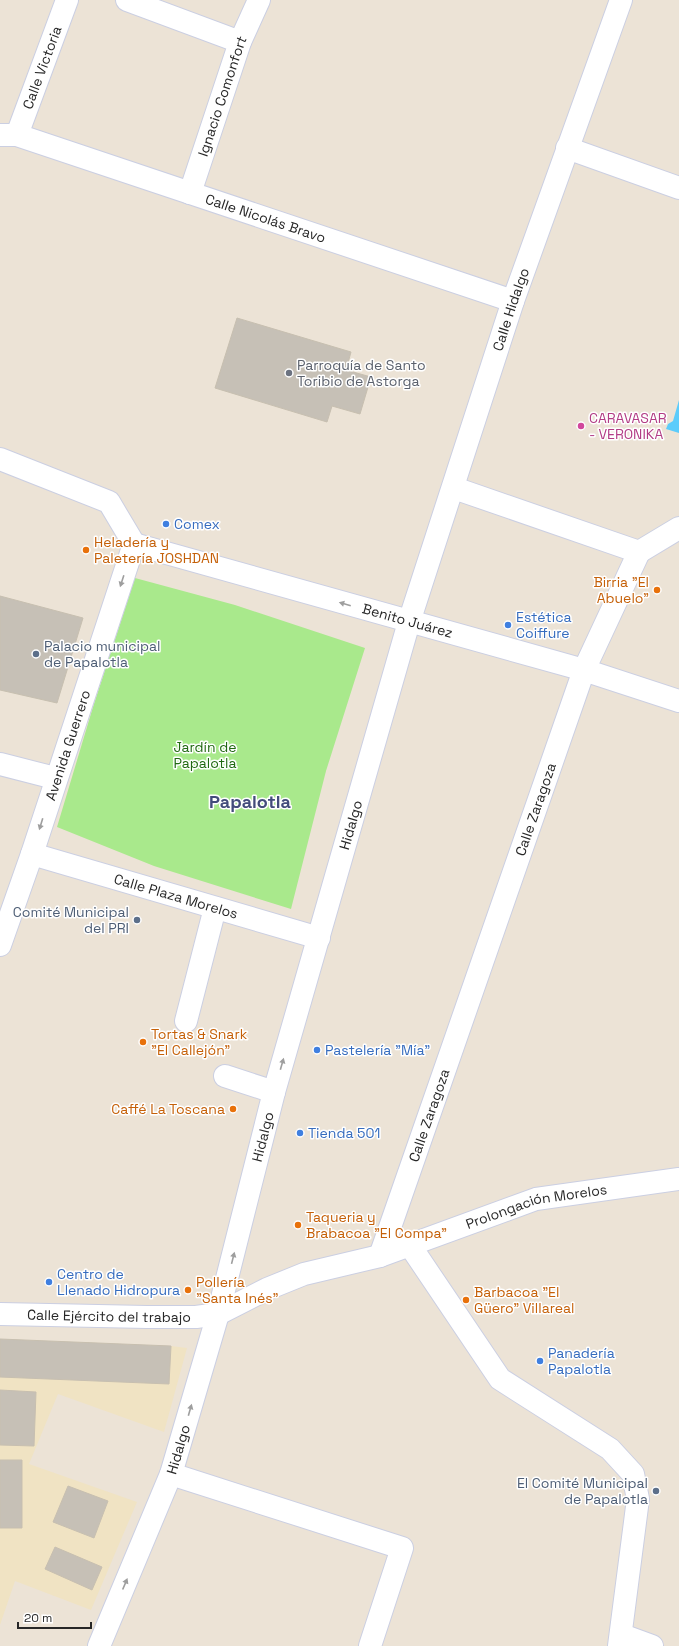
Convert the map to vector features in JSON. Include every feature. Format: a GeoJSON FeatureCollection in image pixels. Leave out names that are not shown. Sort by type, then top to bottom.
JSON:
{"type":"FeatureCollection","features":[{"type":"Feature","properties":{"kind":"street","name":"Calle Victoria"},"geometry":{"type":"LineString","coordinates":[[9,135],[67,0]]}},
{"type":"Feature","properties":{"kind":"street"},"geometry":{"type":"LineString","coordinates":[[127,0],[240,42]]}},
{"type":"Feature","properties":{"kind":"street","name":"Ignacio Comonfort"},"geometry":{"type":"LineString","coordinates":[[190,193],[240,42],[259,0]]}},
{"type":"Feature","properties":{"kind":"street","name":"Calle Hidalgo"},"geometry":{"type":"LineString","coordinates":[[409,622],[454,488],[513,301],[621,0]]}},
{"type":"Feature","properties":{"kind":"street","name":"Calle Nicolás Bravo"},"geometry":{"type":"LineString","coordinates":[[9,135],[190,193],[513,301]]}},
{"type":"Feature","properties":{"kind":"street"},"geometry":{"type":"LineString","coordinates":[[567,148],[679,188]]}},
{"type":"Feature","properties":{"kind":"street"},"geometry":{"type":"LineString","coordinates":[[0,459],[109,502],[134,544]]}},
{"type":"Feature","properties":{"kind":"street"},"geometry":{"type":"LineString","coordinates":[[454,488],[638,552],[679,528]]}},
{"type":"Feature","properties":{"kind":"street","name":"Benito Juárez"},"geometry":{"type":"LineString","coordinates":[[134,544],[584,670],[679,701]]}},
{"type":"Feature","properties":{"kind":"street","name":"Avenida Guerrero"},"geometry":{"type":"LineString","coordinates":[[0,945],[32,854],[134,544]]}},
{"type":"Feature","properties":{"kind":"street","name":"Calle Zaragoza"},"geometry":{"type":"LineString","coordinates":[[380,1256],[584,670],[638,552]]}},
{"type":"Feature","properties":{"kind":"street","name":"Hidalgo"},"geometry":{"type":"LineString","coordinates":[[99,1646],[171,1474],[218,1314],[274,1092],[409,622]]}},
{"type":"Feature","properties":{"kind":"street"},"geometry":{"type":"LineString","coordinates":[[0,764],[56,778]]}},
{"type":"Feature","properties":{"kind":"street","name":"Calle Plaza Morelos"},"geometry":{"type":"LineString","coordinates":[[32,854],[319,938]]}},
{"type":"Feature","properties":{"kind":"street"},"geometry":{"type":"LineString","coordinates":[[186,1021],[215,908]]}},
{"type":"Feature","properties":{"kind":"street"},"geometry":{"type":"LineString","coordinates":[[225,1076],[274,1092]]}},
{"type":"Feature","properties":{"kind":"street","name":"Prolongación Morelos"},"geometry":{"type":"LineString","coordinates":[[218,1314],[268,1289],[304,1274],[380,1256],[409,1244],[536,1199],[679,1179]]}},
{"type":"Feature","properties":{"kind":"street"},"geometry":{"type":"LineString","coordinates":[[409,1244],[500,1379],[610,1449],[633,1474],[638,1499],[620,1640],[652,1646]]}},
{"type":"Feature","properties":{"kind":"street","name":"Calle Ejército del trabajo"},"geometry":{"type":"LineString","coordinates":[[0,1314],[147,1317],[196,1317],[218,1314]]}},
{"type":"Feature","properties":{"kind":"street"},"geometry":{"type":"LineString","coordinates":[[171,1474],[402,1548],[370,1646]]}},
{"type":"Feature","properties":{"kind":"shaded area"},"geometry":{"type":"Polygon","coordinates":[[[0,1339],[171,1346],[187,1348],[164,1432],[58,1394],[29,1464],[137,1502],[91,1610],[15,1581],[0,1625],[0,1339]]]}},
{"type":"Feature","properties":{"kind":"green space","name":"Jardín de Papalotla"},"geometry":{"type":"Polygon","coordinates":[[[135,578],[235,605],[365,648],[326,771],[291,909],[154,866],[57,827],[93,707],[135,578]]]}},
{"type":"Feature","properties":{"kind":"water"},"geometry":{"type":"Polygon","coordinates":[[[679,400],[679,433],[666,429],[668,424],[673,421],[679,400]]]}},
{"type":"Feature","properties":{"kind":"building","name":"Parroquía de Santo Toribio de Astorga"},"geometry":{"type":"Polygon","coordinates":[[[237,318],[351,352],[346,370],[371,377],[360,414],[332,406],[327,422],[215,388],[237,318]]]}},
{"type":"Feature","properties":{"kind":"building","name":"Palacio municipal de Papalotla"},"geometry":{"type":"Polygon","coordinates":[[[0,596],[83,618],[57,703],[0,690],[0,596]]]}},
{"type":"Feature","properties":{"kind":"building"},"geometry":{"type":"Polygon","coordinates":[[[0,1339],[171,1346],[169,1384],[0,1377],[0,1339]]]}},
{"type":"Feature","properties":{"kind":"building"},"geometry":{"type":"Polygon","coordinates":[[[0,1390],[36,1392],[34,1446],[0,1445],[0,1390]]]}},
{"type":"Feature","properties":{"kind":"building"},"geometry":{"type":"Polygon","coordinates":[[[0,1460],[22,1460],[22,1528],[0,1528],[0,1460]]]}},
{"type":"Feature","properties":{"kind":"building"},"geometry":{"type":"Polygon","coordinates":[[[68,1486],[108,1501],[94,1538],[53,1522],[68,1486]]]}},
{"type":"Feature","properties":{"kind":"building"},"geometry":{"type":"Polygon","coordinates":[[[55,1547],[102,1567],[92,1590],[45,1569],[55,1547]]]}},
{"type":"Feature","properties":{"kind":"place","name":"Parroquía de Santo Toribio de Astorga"},"geometry":{"type":"Point","coordinates":[289,373]}},
{"type":"Feature","properties":{"kind":"place","name":"CARAVASAR - VERONIKA"},"geometry":{"type":"Point","coordinates":[581,426]}},
{"type":"Feature","properties":{"kind":"place","name":"Comex"},"geometry":{"type":"Point","coordinates":[166,524]}},
{"type":"Feature","properties":{"kind":"place","name":"Heladería y Paletería JOSHDAN"},"geometry":{"type":"Point","coordinates":[86,550]}},
{"type":"Feature","properties":{"kind":"place","name":"Birria \"El Abuelo\""},"geometry":{"type":"Point","coordinates":[657,590]}},
{"type":"Feature","properties":{"kind":"place","name":"Estética Coiffure"},"geometry":{"type":"Point","coordinates":[508,625]}},
{"type":"Feature","properties":{"kind":"place","name":"Palacio municipal de Papalotla"},"geometry":{"type":"Point","coordinates":[36,654]}},
{"type":"Feature","properties":{"kind":"place","name":"Comité Municipal del PRI"},"geometry":{"type":"Point","coordinates":[137,920]}},
{"type":"Feature","properties":{"kind":"place","name":"Tortas & Snark \"El Callejón\""},"geometry":{"type":"Point","coordinates":[143,1042]}},
{"type":"Feature","properties":{"kind":"place","name":"Pastelería \"Mía\""},"geometry":{"type":"Point","coordinates":[317,1050]}},
{"type":"Feature","properties":{"kind":"place","name":"Caffé La Toscana"},"geometry":{"type":"Point","coordinates":[233,1109]}},
{"type":"Feature","properties":{"kind":"place","name":"Tienda 501"},"geometry":{"type":"Point","coordinates":[300,1133]}},
{"type":"Feature","properties":{"kind":"place","name":"Taqueria y Brabacoa \"El Compa\""},"geometry":{"type":"Point","coordinates":[298,1225]}},
{"type":"Feature","properties":{"kind":"place","name":"Centro de Llenado Hidropura"},"geometry":{"type":"Point","coordinates":[49,1282]}},
{"type":"Feature","properties":{"kind":"place","name":"Pollería \"Santa Inés\""},"geometry":{"type":"Point","coordinates":[188,1290]}},
{"type":"Feature","properties":{"kind":"place","name":"Barbacoa \"El Güero\" Villareal"},"geometry":{"type":"Point","coordinates":[466,1300]}},
{"type":"Feature","properties":{"kind":"place","name":"Panadería Papalotla"},"geometry":{"type":"Point","coordinates":[540,1361]}},
{"type":"Feature","properties":{"kind":"place","name":"El Comité Municipal de Papalotla"},"geometry":{"type":"Point","coordinates":[656,1491]}},
{"type":"Feature","properties":{"kind":"district","name":"Papalotla"},"geometry":{"type":"Point","coordinates":[250,802]}}]}
